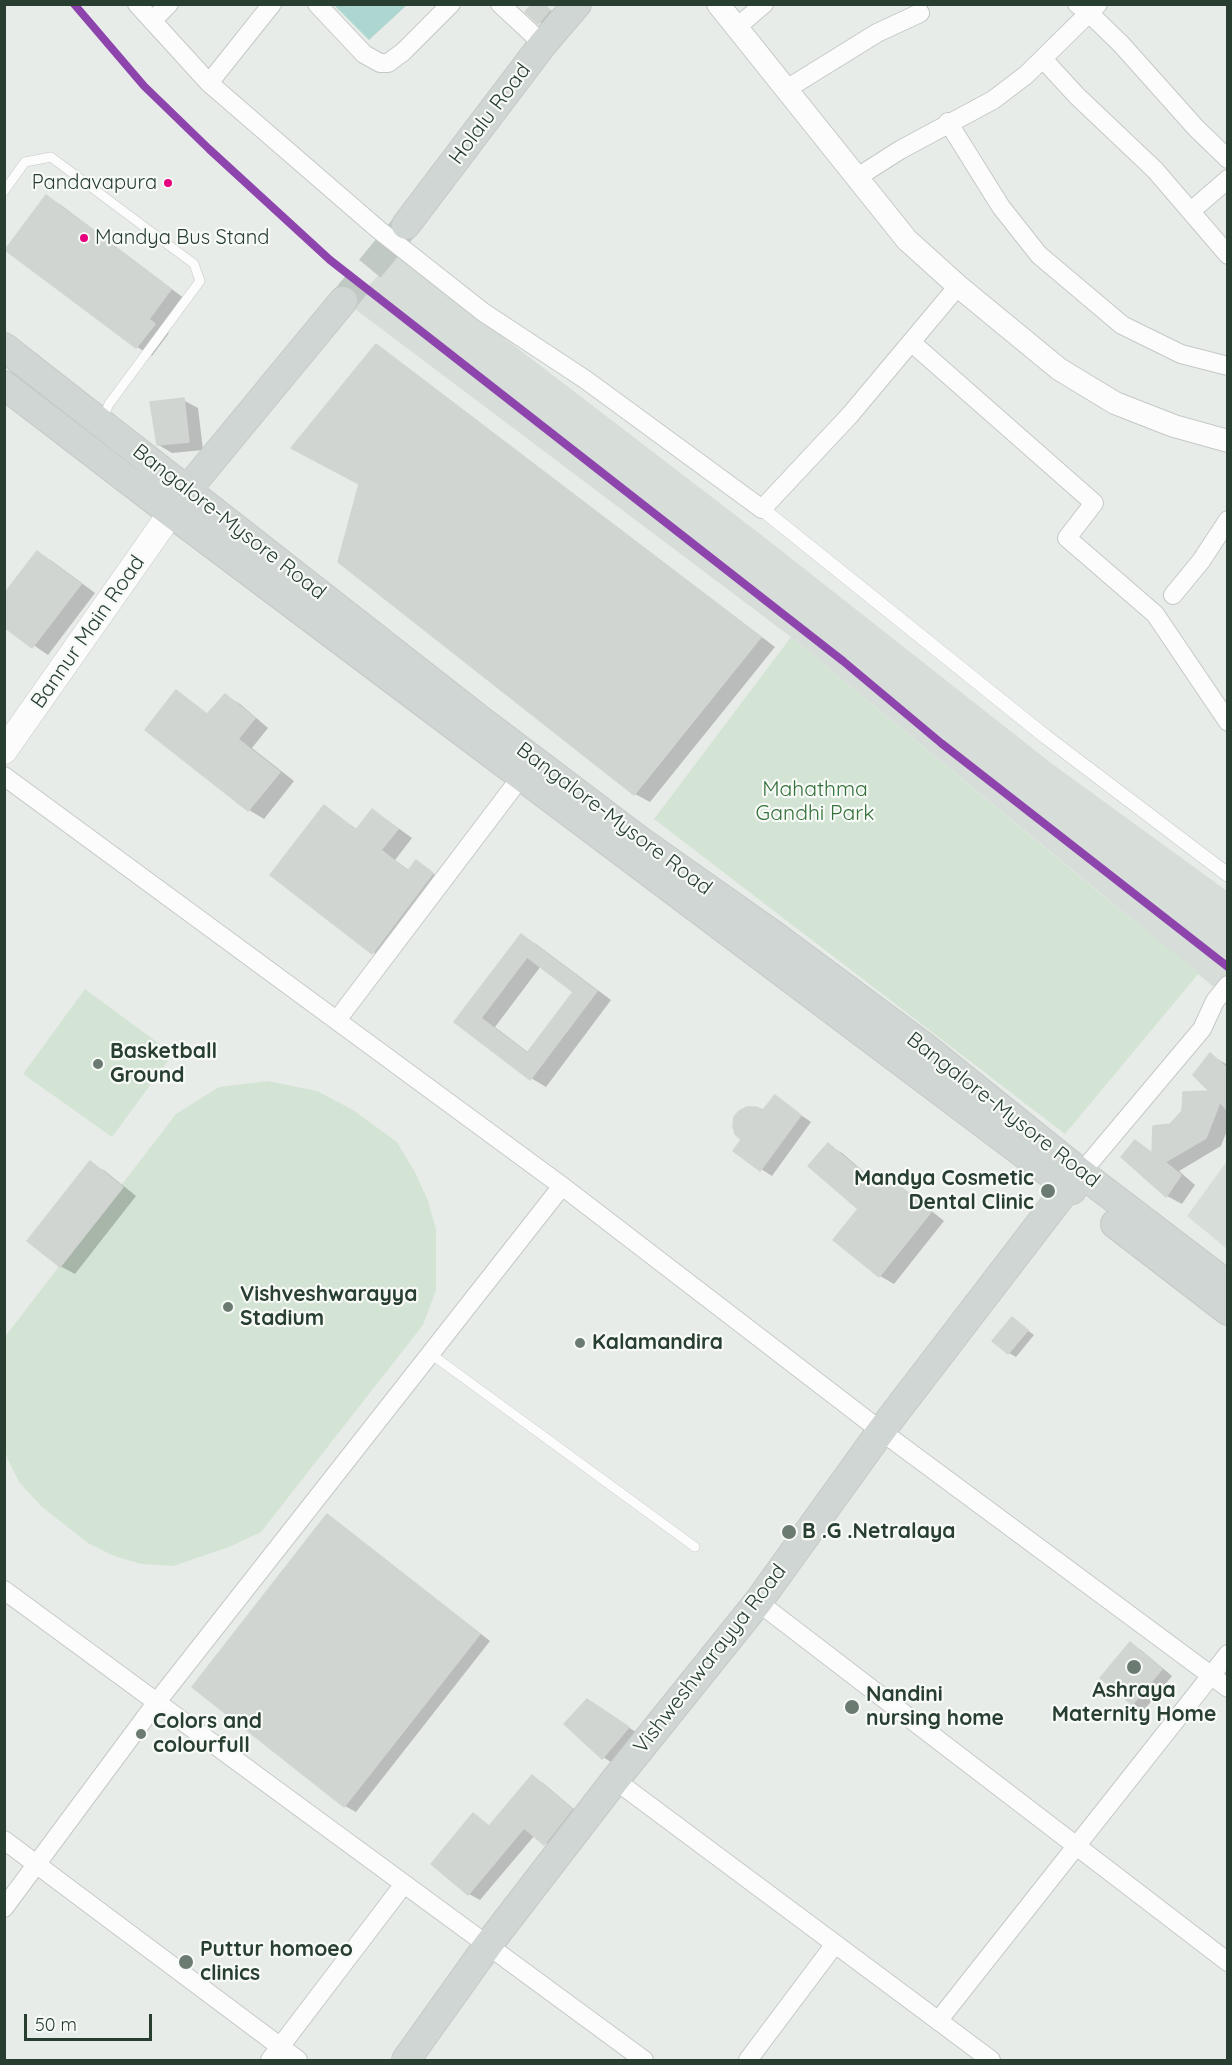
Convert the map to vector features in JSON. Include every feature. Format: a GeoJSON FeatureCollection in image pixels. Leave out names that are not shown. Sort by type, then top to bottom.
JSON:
{"type":"FeatureCollection","features":[{"type":"Feature","properties":{"kind":"main road","name":"Holalu Road"},"geometry":{"type":"LineString","coordinates":[[406,225],[543,44],[577,4]]}},
{"type":"Feature","properties":{"kind":"main road"},"geometry":{"type":"LineString","coordinates":[[171,513],[343,301]]}},
{"type":"Feature","properties":{"kind":"main road","name":"Bangalore-Mysore Road"},"geometry":{"type":"LineString","coordinates":[[4,347],[478,718],[639,840],[775,936],[922,1045],[1074,1180],[1227,1311]]}},
{"type":"Feature","properties":{"kind":"main road","name":"Bangalore-Mysore Road"},"geometry":{"type":"LineString","coordinates":[[4,385],[521,777],[1074,1180],[1227,1285]]}},
{"type":"Feature","properties":{"kind":"main road","name":"Bannur Main Road"},"geometry":{"type":"LineString","coordinates":[[4,751],[171,513]]}},
{"type":"Feature","properties":{"kind":"main road","name":"Vishweshwarayya Road"},"geometry":{"type":"LineString","coordinates":[[406,2061],[488,1946],[615,1780],[758,1602],[881,1431],[1074,1180]]}},
{"type":"Feature","properties":{"kind":"street"},"geometry":{"type":"LineString","coordinates":[[137,4],[209,83],[379,230],[483,312],[586,380],[762,509],[1046,737],[1227,875]]}},
{"type":"Feature","properties":{"kind":"street"},"geometry":{"type":"LineString","coordinates":[[152,21],[169,4]]}},
{"type":"Feature","properties":{"kind":"street"},"geometry":{"type":"LineString","coordinates":[[209,83],[272,4]]}},
{"type":"Feature","properties":{"kind":"street"},"geometry":{"type":"LineString","coordinates":[[317,4],[364,54],[380,63],[388,63],[403,52],[451,4]]}},
{"type":"Feature","properties":{"kind":"street"},"geometry":{"type":"LineString","coordinates":[[500,4],[543,44]]}},
{"type":"Feature","properties":{"kind":"street"},"geometry":{"type":"LineString","coordinates":[[718,4],[908,240],[958,286],[1059,369],[1116,403],[1174,426],[1227,441]]}},
{"type":"Feature","properties":{"kind":"street"},"geometry":{"type":"LineString","coordinates":[[736,28],[764,4]]}},
{"type":"Feature","properties":{"kind":"street"},"geometry":{"type":"LineString","coordinates":[[856,178],[948,122],[993,100],[1026,75],[1088,7],[1196,128],[1227,158]]}},
{"type":"Feature","properties":{"kind":"street"},"geometry":{"type":"LineString","coordinates":[[785,90],[877,33],[920,14]]}},
{"type":"Feature","properties":{"kind":"street"},"geometry":{"type":"LineString","coordinates":[[1042,59],[1077,96],[1155,170],[1227,255]]}},
{"type":"Feature","properties":{"kind":"street"},"geometry":{"type":"LineString","coordinates":[[948,122],[1001,207],[1039,255],[1122,325],[1181,354],[1227,366]]}},
{"type":"Feature","properties":{"kind":"street"},"geometry":{"type":"LineString","coordinates":[[1191,211],[1227,179]]}},
{"type":"Feature","properties":{"kind":"street"},"geometry":{"type":"LineString","coordinates":[[762,509],[850,415],[958,286]]}},
{"type":"Feature","properties":{"kind":"street"},"geometry":{"type":"LineString","coordinates":[[911,342],[1094,503],[1067,538],[1155,614],[1227,722]]}},
{"type":"Feature","properties":{"kind":"street"},"geometry":{"type":"LineString","coordinates":[[1173,595],[1201,561],[1227,520]]}},
{"type":"Feature","properties":{"kind":"street"},"geometry":{"type":"LineString","coordinates":[[4,776],[562,1186],[881,1431],[1227,1688]]}},
{"type":"Feature","properties":{"kind":"street"},"geometry":{"type":"LineString","coordinates":[[337,1020],[521,777]]}},
{"type":"Feature","properties":{"kind":"street"},"geometry":{"type":"LineString","coordinates":[[1074,1180],[1202,1029],[1215,1001],[1227,985]]}},
{"type":"Feature","properties":{"kind":"street"},"geometry":{"type":"LineString","coordinates":[[4,1908],[156,1703],[562,1186]]}},
{"type":"Feature","properties":{"kind":"street"},"geometry":{"type":"LineString","coordinates":[[4,1590],[644,2061]]}},
{"type":"Feature","properties":{"kind":"street"},"geometry":{"type":"LineString","coordinates":[[758,1602],[1227,1962]]}},
{"type":"Feature","properties":{"kind":"street"},"geometry":{"type":"LineString","coordinates":[[938,2021],[1227,1654]]}},
{"type":"Feature","properties":{"kind":"street"},"geometry":{"type":"LineString","coordinates":[[615,1780],[991,2061]]}},
{"type":"Feature","properties":{"kind":"street"},"geometry":{"type":"LineString","coordinates":[[4,1840],[38,1864],[276,2054],[298,2061]]}},
{"type":"Feature","properties":{"kind":"street"},"geometry":{"type":"LineString","coordinates":[[276,2054],[404,1884]]}},
{"type":"Feature","properties":{"kind":"street"},"geometry":{"type":"LineString","coordinates":[[748,2061],[835,1944]]}},
{"type":"Feature","properties":{"kind":"lane"},"geometry":{"type":"LineString","coordinates":[[4,191],[25,162],[51,157],[194,264],[200,281],[109,404],[102,422]]}},
{"type":"Feature","properties":{"kind":"lane"},"geometry":{"type":"LineString","coordinates":[[431,1354],[695,1547]]}},
{"type":"Feature","properties":{"kind":"shaded area"},"geometry":{"type":"Polygon","coordinates":[[[396,255],[764,537],[1051,763],[1227,891],[1227,998],[791,637],[351,306],[396,255]]]}},
{"type":"Feature","properties":{"kind":"shaded area"},"geometry":{"type":"Polygon","coordinates":[[[1227,1161],[1227,1249],[1187,1216],[1227,1161]]]}},
{"type":"Feature","properties":{"kind":"green space","name":"Mahathma Gandhi Park"},"geometry":{"type":"Polygon","coordinates":[[[791,637],[1199,973],[1065,1134],[654,819],[791,637]]]}},
{"type":"Feature","properties":{"kind":"green space","name":"Basketball Ground"},"geometry":{"type":"Polygon","coordinates":[[[85,989],[173,1054],[112,1137],[23,1074],[85,989]]]}},
{"type":"Feature","properties":{"kind":"green space","name":"Vishveshwarayya Stadium"},"geometry":{"type":"Polygon","coordinates":[[[268,1081],[317,1091],[353,1110],[397,1142],[416,1174],[428,1201],[436,1229],[436,1290],[423,1325],[261,1532],[229,1547],[173,1566],[141,1564],[114,1556],[88,1543],[42,1507],[19,1482],[5,1451],[4,1338],[176,1114],[219,1087],[268,1081]]]}},
{"type":"Feature","properties":{"kind":"water"},"geometry":{"type":"Polygon","coordinates":[[[334,5],[407,5],[369,40],[334,5]]]}},
{"type":"Feature","properties":{"kind":"building"},"geometry":{"type":"Polygon","coordinates":[[[532,4],[543,4],[550,10],[538,24],[525,12],[532,4]]]}},
{"type":"Feature","properties":{"kind":"building"},"geometry":{"type":"Polygon","coordinates":[[[46,195],[171,289],[149,319],[155,324],[136,348],[5,250],[46,195]]]}},
{"type":"Feature","properties":{"kind":"building"},"geometry":{"type":"Polygon","coordinates":[[[376,344],[761,637],[634,795],[338,562],[359,484],[291,448],[376,344]]]}},
{"type":"Feature","properties":{"kind":"building"},"geometry":{"type":"Polygon","coordinates":[[[184,398],[189,442],[157,445],[150,402],[184,398]]]}},
{"type":"Feature","properties":{"kind":"building"},"geometry":{"type":"Polygon","coordinates":[[[37,551],[81,584],[32,648],[4,627],[4,594],[37,551]]]}},
{"type":"Feature","properties":{"kind":"building"},"geometry":{"type":"Polygon","coordinates":[[[176,690],[207,714],[225,694],[255,718],[238,739],[280,772],[248,811],[145,730],[176,690]]]}},
{"type":"Feature","properties":{"kind":"building"},"geometry":{"type":"Polygon","coordinates":[[[324,805],[356,830],[372,809],[398,829],[381,850],[408,871],[416,860],[433,873],[372,954],[270,875],[324,805]]]}},
{"type":"Feature","properties":{"kind":"building"},"geometry":{"type":"Polygon","coordinates":[[[521,934],[597,991],[530,1080],[454,1022],[521,934]],[[527,957],[481,1018],[527,1053],[573,992],[527,957]]]}},
{"type":"Feature","properties":{"kind":"building"},"geometry":{"type":"Polygon","coordinates":[[[1210,1053],[1227,1068],[1227,1110],[1220,1102],[1206,1138],[1165,1162],[1181,1175],[1166,1197],[1121,1157],[1135,1140],[1152,1153],[1153,1126],[1170,1124],[1182,1111],[1183,1092],[1209,1091],[1193,1075],[1210,1053]]]}},
{"type":"Feature","properties":{"kind":"building"},"geometry":{"type":"Polygon","coordinates":[[[775,1095],[801,1115],[760,1171],[733,1151],[741,1140],[735,1134],[734,1117],[747,1107],[763,1110],[775,1095]]]}},
{"type":"Feature","properties":{"kind":"building"},"geometry":{"type":"Polygon","coordinates":[[[828,1143],[877,1185],[885,1175],[931,1212],[879,1277],[833,1240],[858,1209],[808,1166],[828,1143]]]}},
{"type":"Feature","properties":{"kind":"building"},"geometry":{"type":"Polygon","coordinates":[[[90,1161],[123,1187],[60,1267],[27,1241],[90,1161]]]}},
{"type":"Feature","properties":{"kind":"building"},"geometry":{"type":"Polygon","coordinates":[[[1012,1317],[1028,1330],[1008,1354],[992,1341],[1012,1317]]]}},
{"type":"Feature","properties":{"kind":"building"},"geometry":{"type":"Polygon","coordinates":[[[327,1514],[480,1634],[344,1807],[192,1687],[327,1514]]]}},
{"type":"Feature","properties":{"kind":"building"},"geometry":{"type":"Polygon","coordinates":[[[1130,1642],[1162,1669],[1132,1705],[1100,1678],[1130,1642]]]}},
{"type":"Feature","properties":{"kind":"building"},"geometry":{"type":"Polygon","coordinates":[[[587,1699],[629,1727],[602,1759],[564,1724],[587,1699]]]}},
{"type":"Feature","properties":{"kind":"building"},"geometry":{"type":"Polygon","coordinates":[[[532,1775],[572,1809],[544,1845],[524,1828],[468,1895],[431,1864],[473,1813],[489,1826],[532,1775]]]}},
{"type":"Feature","properties":{"kind":"tunnel"},"geometry":{"type":"LineString","coordinates":[[343,301],[406,225]]}},
{"type":"Feature","properties":{"kind":"transit line"},"geometry":{"type":"LineString","coordinates":[[74,4],[144,86],[330,260],[843,661],[941,743],[1228,967]]}},
{"type":"Feature","properties":{"kind":"place","name":"Pandavapura"},"geometry":{"type":"Point","coordinates":[168,183]}},
{"type":"Feature","properties":{"kind":"place","name":"Mandya Bus Stand"},"geometry":{"type":"Point","coordinates":[84,238]}},
{"type":"Feature","properties":{"kind":"place","name":"Basketball Ground"},"geometry":{"type":"Point","coordinates":[98,1064]}},
{"type":"Feature","properties":{"kind":"place","name":"Mandya Cosmetic Dental Clinic"},"geometry":{"type":"Point","coordinates":[1048,1191]}},
{"type":"Feature","properties":{"kind":"place","name":"Vishveshwarayya Stadium"},"geometry":{"type":"Point","coordinates":[228,1307]}},
{"type":"Feature","properties":{"kind":"place","name":"Kalamandira"},"geometry":{"type":"Point","coordinates":[580,1343]}},
{"type":"Feature","properties":{"kind":"place","name":"B .G .Netralaya"},"geometry":{"type":"Point","coordinates":[789,1532]}},
{"type":"Feature","properties":{"kind":"place","name":"Ashraya Maternity Home"},"geometry":{"type":"Point","coordinates":[1134,1667]}},
{"type":"Feature","properties":{"kind":"place","name":"Nandini nursing home"},"geometry":{"type":"Point","coordinates":[852,1707]}},
{"type":"Feature","properties":{"kind":"place","name":"Colors and colourfull"},"geometry":{"type":"Point","coordinates":[141,1734]}},
{"type":"Feature","properties":{"kind":"place","name":"Puttur homoeo clinics"},"geometry":{"type":"Point","coordinates":[186,1962]}}]}
